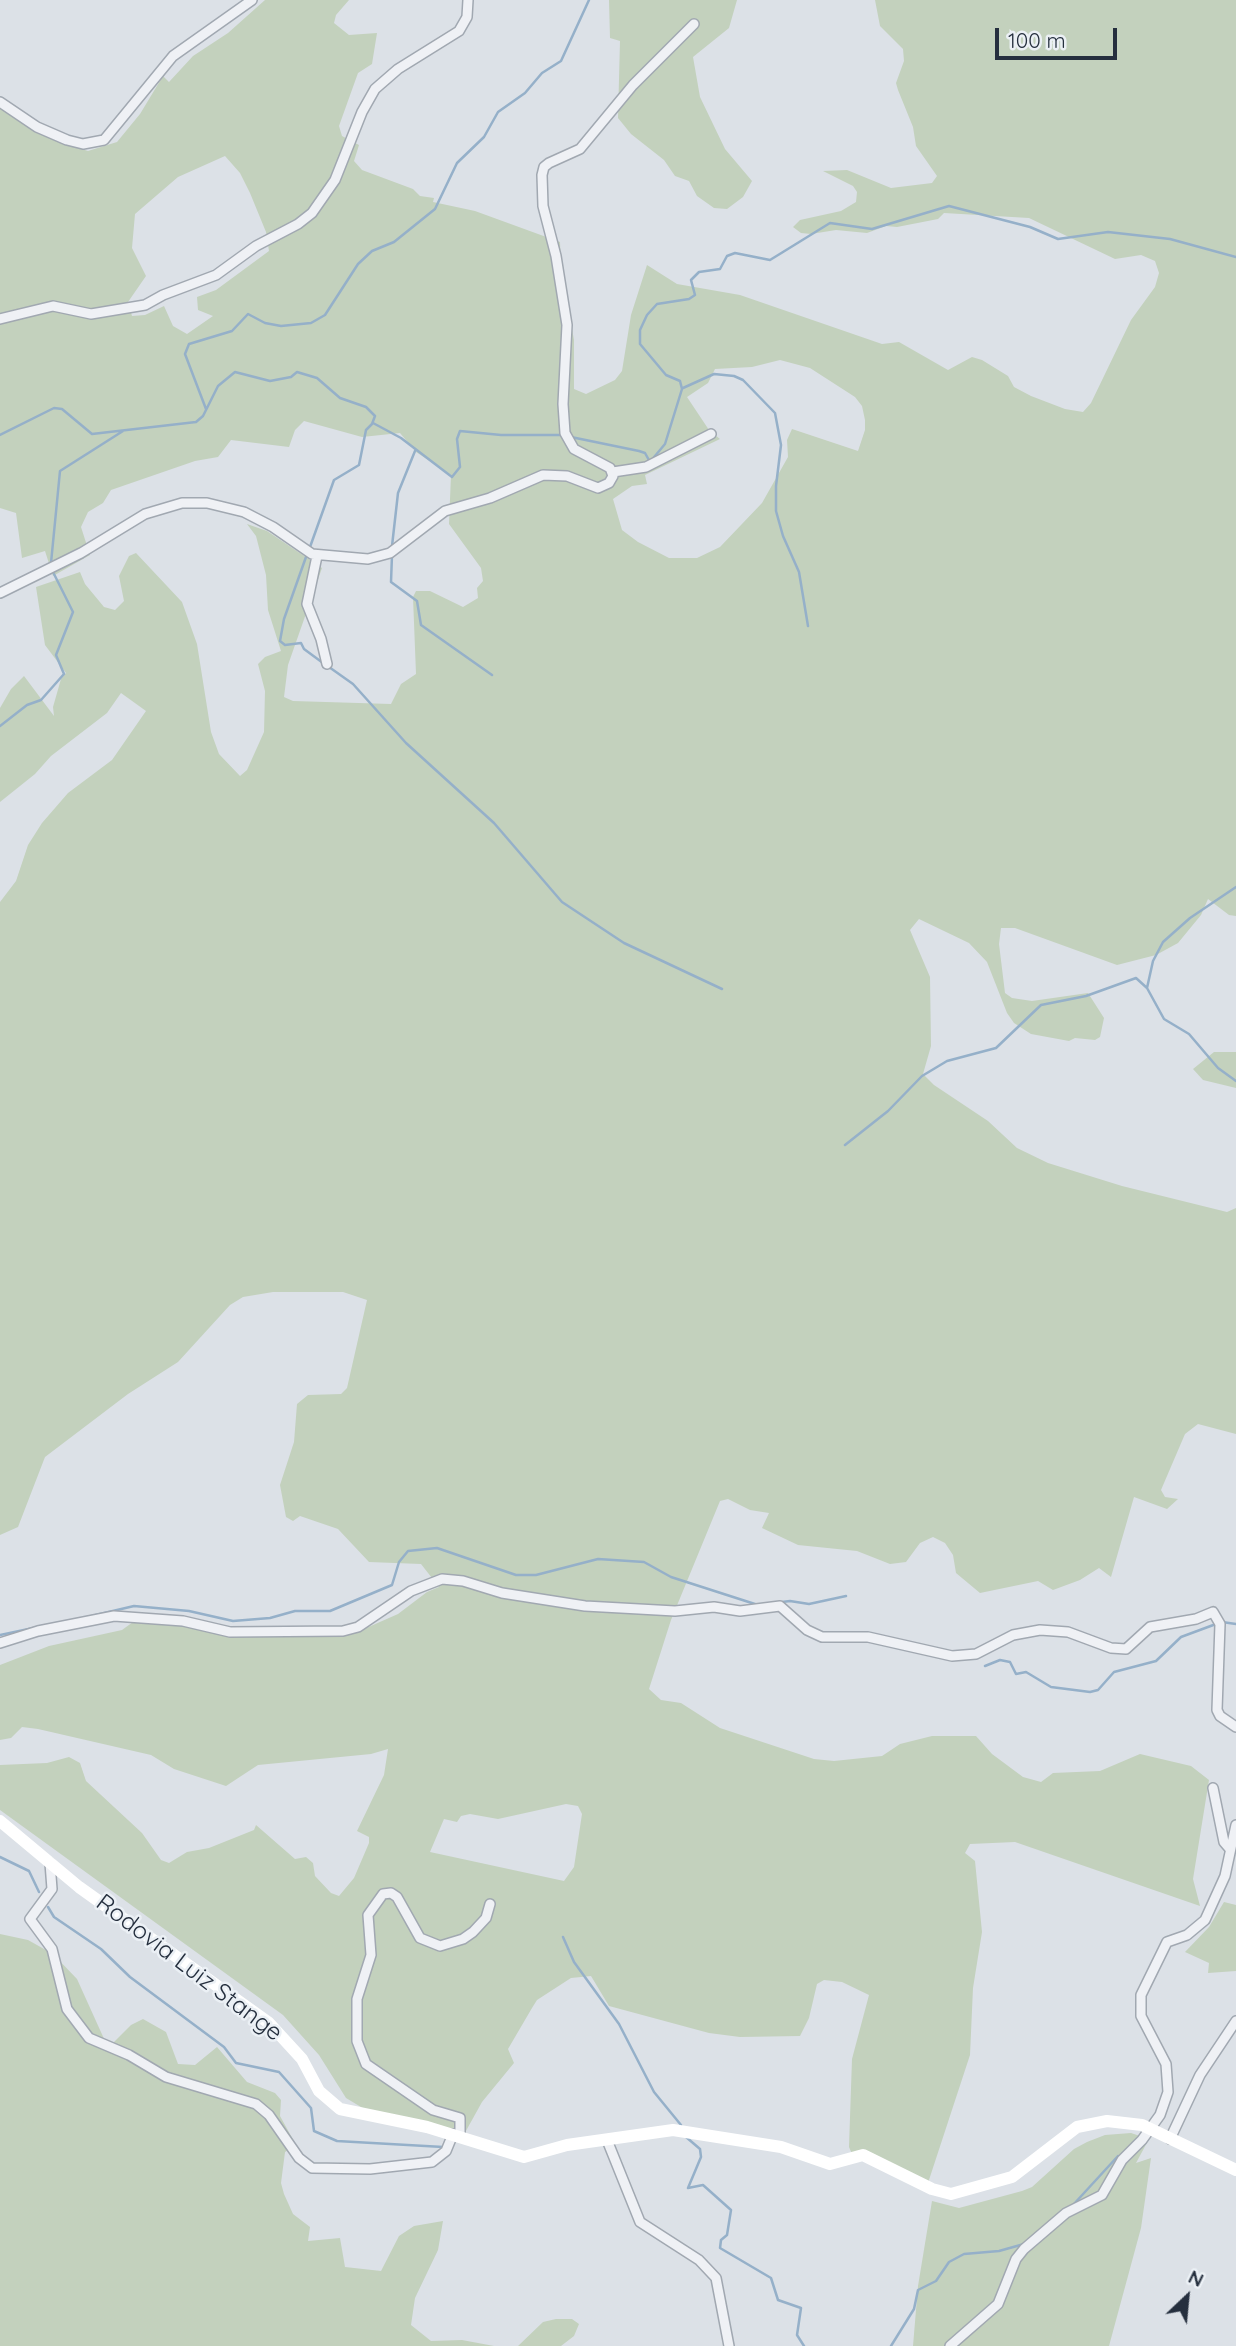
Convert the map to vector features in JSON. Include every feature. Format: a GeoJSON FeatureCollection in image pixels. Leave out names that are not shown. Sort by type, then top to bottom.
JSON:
{"type":"FeatureCollection","features":[{"type":"Feature","properties":{"kind":"street"},"geometry":{"type":"LineString","coordinates":[[0,102],[37,127],[66,140],[83,144],[104,140],[173,57],[252,0]]}},
{"type":"Feature","properties":{"kind":"street"},"geometry":{"type":"LineString","coordinates":[[0,319],[53,306],[98,314],[145,305],[163,295],[216,275],[256,246],[298,224],[312,213],[335,180],[362,112],[375,89],[398,69],[459,31],[467,17],[468,0]]}},
{"type":"Feature","properties":{"kind":"street"},"geometry":{"type":"LineString","coordinates":[[694,24],[633,85],[580,149],[544,167],[543,206],[556,256],[567,325],[563,404],[565,433],[573,449],[613,472],[646,467],[711,433]]}},
{"type":"Feature","properties":{"kind":"street"},"geometry":{"type":"LineString","coordinates":[[0,593],[81,553],[145,514],[182,503],[207,503],[244,512],[273,527],[303,551],[317,556],[378,557],[401,545],[445,511],[459,505],[490,498],[528,481],[555,474],[598,488],[604,487],[612,480],[613,472]]}},
{"type":"Feature","properties":{"kind":"street"},"geometry":{"type":"LineString","coordinates":[[317,556],[307,604],[321,639],[327,664]]}},
{"type":"Feature","properties":{"kind":"street"},"geometry":{"type":"LineString","coordinates":[[0,1643],[114,1616],[183,1621],[230,1632],[343,1631],[358,1627],[411,1591],[442,1579],[463,1581],[502,1594],[585,1606],[675,1611],[714,1607],[740,1611],[780,1606],[807,1630],[822,1637],[868,1637],[953,1656],[976,1654],[1013,1635],[1040,1630],[1068,1632],[1111,1648],[1126,1649],[1150,1627],[1191,1621],[1213,1612],[1220,1624],[1217,1710],[1220,1716],[1236,1727]]}},
{"type":"Feature","properties":{"kind":"street"},"geometry":{"type":"LineString","coordinates":[[1213,1788],[1224,1842],[1230,1849]]}},
{"type":"Feature","properties":{"kind":"street","name":"Rodovia Luiz Stange"},"geometry":{"type":"LineString","coordinates":[[0,1821],[79,1887],[269,2023],[302,2059],[319,2091],[340,2109],[456,2135],[524,2157],[567,2145],[673,2130],[781,2147],[830,2164],[863,2155],[932,2189],[951,2194],[1017,2174],[1077,2127],[1116,2120],[1151,2129],[1236,2170]]}},
{"type":"Feature","properties":{"kind":"street"},"geometry":{"type":"LineString","coordinates":[[950,2346],[998,2304],[1016,2259],[1024,2249],[1066,2213],[1102,2195],[1122,2160],[1151,2129],[1165,2102],[1168,2080],[1163,2054],[1141,2016],[1141,1995],[1167,1942],[1195,1930],[1205,1920],[1225,1876],[1236,1825]]}},
{"type":"Feature","properties":{"kind":"street"},"geometry":{"type":"LineString","coordinates":[[49,1860],[52,1889],[30,1919],[52,1949],[67,2009],[89,2038],[129,2055],[166,2077],[256,2104],[269,2115],[299,2158],[312,2168],[370,2169],[432,2162],[446,2151],[456,2135],[460,2118],[433,2110],[366,2064],[356,2042],[357,1999],[370,1955],[369,1915],[383,1894],[391,1893],[397,1897],[420,1938],[440,1946],[463,1939],[473,1932],[486,1918],[490,1904]]}},
{"type":"Feature","properties":{"kind":"street"},"geometry":{"type":"LineString","coordinates":[[1170,2139],[1200,2075],[1236,2021]]}},
{"type":"Feature","properties":{"kind":"street"},"geometry":{"type":"LineString","coordinates":[[607,2140],[640,2222],[699,2259],[716,2278],[729,2346]]}},
{"type":"Feature","properties":{"kind":"green space"},"geometry":{"type":"Polygon","coordinates":[[[265,0],[349,0],[336,15],[334,23],[349,35],[377,33],[372,64],[358,73],[339,126],[342,136],[359,145],[354,161],[362,170],[413,189],[420,196],[434,198],[433,202],[475,211],[560,242],[561,271],[574,340],[574,389],[586,394],[615,380],[622,371],[631,315],[647,265],[677,284],[740,295],[882,344],[899,342],[948,370],[972,357],[982,360],[1008,376],[1014,387],[1031,396],[1065,409],[1083,412],[1091,403],[1131,320],[1155,287],[1159,273],[1155,261],[1141,255],[1115,259],[1029,218],[944,213],[938,219],[897,227],[886,226],[867,233],[836,230],[811,234],[801,233],[793,227],[800,220],[841,211],[856,202],[857,192],[853,186],[823,171],[847,170],[891,188],[932,183],[937,176],[916,146],[913,127],[896,83],[904,61],[903,49],[880,26],[875,0],[1236,0],[1236,916],[1229,915],[1208,899],[1201,915],[1178,943],[1156,955],[1117,965],[1015,928],[1001,928],[999,944],[1005,993],[1012,998],[1032,1001],[1088,993],[1104,1018],[1100,1037],[1095,1040],[1075,1038],[1069,1041],[1031,1034],[1014,1023],[1007,1013],[987,962],[969,943],[919,919],[910,930],[930,977],[931,1046],[923,1074],[934,1085],[988,1121],[1017,1148],[1048,1163],[1122,1186],[1227,1212],[1236,1208],[1236,1434],[1198,1424],[1185,1434],[1161,1490],[1165,1497],[1178,1499],[1167,1509],[1134,1497],[1111,1577],[1099,1568],[1080,1580],[1053,1590],[1038,1581],[980,1593],[956,1573],[953,1555],[945,1543],[933,1537],[920,1543],[906,1562],[890,1564],[857,1551],[798,1545],[762,1528],[769,1513],[750,1510],[728,1499],[720,1501],[671,1620],[649,1689],[661,1700],[681,1703],[720,1728],[814,1759],[834,1761],[882,1756],[900,1744],[932,1736],[976,1736],[992,1754],[1023,1777],[1041,1782],[1053,1773],[1100,1771],[1140,1754],[1191,1766],[1209,1780],[1193,1879],[1200,1906],[1015,1842],[970,1844],[965,1853],[975,1861],[982,1932],[973,1988],[970,2055],[927,2186],[852,2154],[849,2147],[852,2059],[869,1995],[842,1982],[824,1980],[817,1984],[809,2018],[800,2036],[740,2037],[709,2033],[609,2006],[591,1976],[571,1978],[537,2000],[508,2049],[514,2063],[482,2102],[462,2138],[366,2110],[346,2098],[319,2055],[283,2015],[0,1810],[0,1765],[47,1763],[69,1757],[80,1763],[86,1781],[142,1833],[161,1860],[169,1863],[187,1852],[209,1848],[254,1830],[256,1825],[295,1859],[306,1857],[313,1863],[315,1876],[331,1893],[339,1896],[354,1878],[369,1843],[369,1837],[357,1831],[384,1775],[388,1749],[371,1754],[258,1765],[226,1786],[174,1769],[151,1755],[38,1729],[22,1727],[11,1738],[0,1740],[0,1665],[49,1646],[122,1630],[133,1622],[220,1626],[247,1634],[354,1633],[358,1628],[364,1629],[398,1614],[427,1592],[439,1587],[421,1564],[369,1562],[338,1529],[300,1516],[293,1521],[286,1517],[280,1485],[294,1442],[297,1404],[308,1395],[341,1394],[347,1388],[367,1300],[343,1292],[273,1292],[243,1297],[230,1305],[178,1362],[128,1394],[45,1457],[18,1527],[0,1535],[0,902],[16,881],[28,845],[42,823],[68,793],[112,760],[146,711],[121,693],[107,713],[51,756],[35,774],[0,802],[0,708],[11,689],[24,676],[54,716],[53,707],[61,679],[66,673],[45,645],[36,587],[80,572],[85,584],[104,607],[115,610],[124,601],[119,576],[129,556],[136,553],[182,602],[197,644],[211,732],[219,754],[240,776],[247,770],[264,732],[265,691],[258,664],[265,657],[281,651],[268,610],[266,575],[256,536],[247,524],[267,531],[322,568],[288,665],[284,697],[293,701],[391,704],[401,684],[416,674],[413,597],[416,591],[430,591],[463,607],[478,598],[477,588],[483,581],[481,568],[449,524],[451,475],[416,452],[400,433],[362,437],[304,421],[295,430],[289,447],[231,440],[218,457],[195,461],[111,490],[103,503],[88,512],[81,527],[90,555],[53,576],[45,551],[22,558],[16,513],[0,508],[0,102],[60,142],[88,151],[117,142],[140,114],[163,76],[169,82],[193,56],[228,33],[265,0]],[[225,156],[178,177],[135,214],[132,248],[146,276],[128,302],[132,316],[145,315],[164,306],[173,326],[187,334],[213,316],[198,310],[197,297],[216,290],[269,251],[266,232],[250,193],[240,173],[225,156]],[[780,360],[752,367],[715,369],[708,383],[687,397],[709,430],[720,439],[645,475],[647,484],[632,486],[613,499],[622,530],[638,542],[669,558],[697,558],[720,547],[762,503],[788,457],[787,440],[792,429],[858,451],[865,430],[865,420],[862,406],[855,397],[810,368],[780,360]],[[566,1804],[498,1819],[470,1814],[461,1816],[457,1822],[444,1819],[430,1852],[564,1881],[574,1867],[582,1814],[578,1806],[566,1804]]]}},
{"type":"Feature","properties":{"kind":"green space"},"geometry":{"type":"Polygon","coordinates":[[[609,0],[737,0],[729,28],[693,57],[700,97],[725,149],[752,181],[743,197],[727,209],[714,208],[697,196],[689,181],[675,176],[664,160],[631,134],[618,118],[620,41],[610,38],[609,0]]]}},
{"type":"Feature","properties":{"kind":"green space"},"geometry":{"type":"Polygon","coordinates":[[[1214,1052],[1236,1052],[1236,1088],[1203,1080],[1193,1069],[1214,1052]]]}},
{"type":"Feature","properties":{"kind":"green space"},"geometry":{"type":"Polygon","coordinates":[[[1224,1902],[1236,1905],[1236,1971],[1208,1973],[1209,1963],[1185,1952],[1209,1927],[1224,1902]]]}},
{"type":"Feature","properties":{"kind":"green space"},"geometry":{"type":"Polygon","coordinates":[[[0,1934],[28,1940],[53,1954],[77,1979],[105,2041],[113,2043],[131,2025],[143,2019],[166,2032],[178,2064],[195,2065],[217,2047],[247,2082],[275,2093],[281,2100],[280,2116],[296,2145],[285,2152],[281,2183],[284,2194],[293,2214],[310,2227],[308,2241],[340,2238],[345,2267],[381,2271],[399,2236],[414,2226],[443,2221],[438,2250],[415,2298],[411,2325],[431,2341],[462,2340],[494,2346],[0,2346],[0,1934]]]}},
{"type":"Feature","properties":{"kind":"green space"},"geometry":{"type":"Polygon","coordinates":[[[1131,2133],[1149,2139],[1136,2163],[1151,2158],[1141,2228],[1109,2346],[913,2346],[918,2286],[932,2201],[959,2208],[1022,2191],[1032,2187],[1074,2149],[1087,2142],[1105,2135],[1131,2133]]]}},
{"type":"Feature","properties":{"kind":"green space"},"geometry":{"type":"Polygon","coordinates":[[[572,2319],[579,2324],[574,2336],[561,2346],[518,2346],[543,2322],[572,2319]]]}},
{"type":"Feature","properties":{"kind":"waterway"},"geometry":{"type":"LineString","coordinates":[[206,409],[185,354],[189,344],[232,331],[248,314],[265,323],[281,326],[311,323],[325,315],[358,264],[372,251],[394,242],[435,209],[457,163],[484,137],[498,112],[525,93],[542,73],[561,61],[589,0]]}},
{"type":"Feature","properties":{"kind":"waterway"},"geometry":{"type":"LineString","coordinates":[[571,437],[639,451],[645,453],[650,462],[665,444],[682,389],[680,381],[666,375],[640,344],[640,330],[647,315],[657,304],[689,299],[695,295],[691,280],[699,272],[720,269],[727,256],[735,253],[770,260],[830,223],[872,229],[949,206],[1030,227],[1058,239],[1108,232],[1170,239],[1236,257]]}},
{"type":"Feature","properties":{"kind":"waterway"},"geometry":{"type":"LineString","coordinates":[[0,435],[54,408],[62,409],[92,434],[196,422],[203,416],[218,386],[235,372],[270,381],[291,377],[297,372],[317,378],[340,398],[366,407],[375,416],[366,430],[359,465],[334,480],[310,547]]}},
{"type":"Feature","properties":{"kind":"waterway"},"geometry":{"type":"LineString","coordinates":[[683,388],[714,374],[734,376],[743,380],[775,413],[781,445],[776,511],[783,536],[799,572],[808,626]]}},
{"type":"Feature","properties":{"kind":"waterway"},"geometry":{"type":"LineString","coordinates":[[373,423],[401,438],[452,477],[460,467],[457,439],[460,431],[501,435],[560,435]]}},
{"type":"Feature","properties":{"kind":"waterway"},"geometry":{"type":"LineString","coordinates":[[51,563],[60,471],[123,431]]}},
{"type":"Feature","properties":{"kind":"waterway"},"geometry":{"type":"LineString","coordinates":[[392,546],[398,493],[415,451]]}},
{"type":"Feature","properties":{"kind":"waterway"},"geometry":{"type":"LineString","coordinates":[[392,555],[391,582],[417,601],[421,625],[492,675]]}},
{"type":"Feature","properties":{"kind":"waterway"},"geometry":{"type":"LineString","coordinates":[[306,557],[284,619],[280,641],[285,645],[301,643],[304,649],[323,663]]}},
{"type":"Feature","properties":{"kind":"waterway"},"geometry":{"type":"LineString","coordinates":[[0,726],[27,705],[41,700],[64,674],[56,655],[73,612],[54,574]]}},
{"type":"Feature","properties":{"kind":"waterway"},"geometry":{"type":"LineString","coordinates":[[329,667],[353,684],[406,743],[494,823],[562,902],[624,943],[722,989]]}},
{"type":"Feature","properties":{"kind":"waterway"},"geometry":{"type":"LineString","coordinates":[[1147,988],[1153,961],[1163,942],[1190,918],[1236,887]]}},
{"type":"Feature","properties":{"kind":"waterway"},"geometry":{"type":"LineString","coordinates":[[845,1145],[888,1111],[922,1076],[947,1061],[996,1048],[1041,1005],[1086,996],[1136,978],[1147,988],[1164,1019],[1189,1034],[1218,1068],[1236,1081]]}},
{"type":"Feature","properties":{"kind":"waterway"},"geometry":{"type":"LineString","coordinates":[[83,1618],[134,1606],[189,1611],[233,1621],[270,1618],[295,1611],[330,1611],[392,1585],[399,1562],[408,1551],[437,1548],[516,1575],[536,1575],[598,1559],[644,1562],[671,1577],[758,1605]]}},
{"type":"Feature","properties":{"kind":"waterway"},"geometry":{"type":"LineString","coordinates":[[774,1603],[790,1601],[809,1604],[846,1596]]}},
{"type":"Feature","properties":{"kind":"waterway"},"geometry":{"type":"LineString","coordinates":[[1222,1622],[1236,1624]]}},
{"type":"Feature","properties":{"kind":"waterway"},"geometry":{"type":"LineString","coordinates":[[985,1666],[1000,1660],[1010,1662],[1016,1674],[1026,1672],[1051,1687],[1090,1692],[1098,1690],[1114,1672],[1156,1661],[1181,1637],[1216,1624]]}},
{"type":"Feature","properties":{"kind":"waterway"},"geometry":{"type":"LineString","coordinates":[[0,1635],[38,1627]]}},
{"type":"Feature","properties":{"kind":"waterway"},"geometry":{"type":"LineString","coordinates":[[0,1857],[29,1871],[39,1892]]}},
{"type":"Feature","properties":{"kind":"waterway"},"geometry":{"type":"LineString","coordinates":[[48,1907],[54,1917],[101,1949],[130,1977],[224,2047],[236,2063],[279,2072],[311,2108],[314,2131],[337,2141],[443,2147]]}},
{"type":"Feature","properties":{"kind":"waterway"},"geometry":{"type":"LineString","coordinates":[[563,1937],[574,1962],[619,2024],[654,2092],[681,2125]]}},
{"type":"Feature","properties":{"kind":"waterway"},"geometry":{"type":"LineString","coordinates":[[686,2137],[700,2149],[701,2157],[688,2188],[703,2185],[731,2210],[727,2235],[721,2240],[720,2248],[771,2278],[778,2300],[801,2308],[797,2335],[804,2346]]}},
{"type":"Feature","properties":{"kind":"waterway"},"geometry":{"type":"LineString","coordinates":[[1073,2205],[1118,2156]]}},
{"type":"Feature","properties":{"kind":"waterway"},"geometry":{"type":"LineString","coordinates":[[891,2346],[914,2309],[918,2290],[936,2281],[949,2262],[964,2254],[999,2251],[1024,2244]]}}]}
